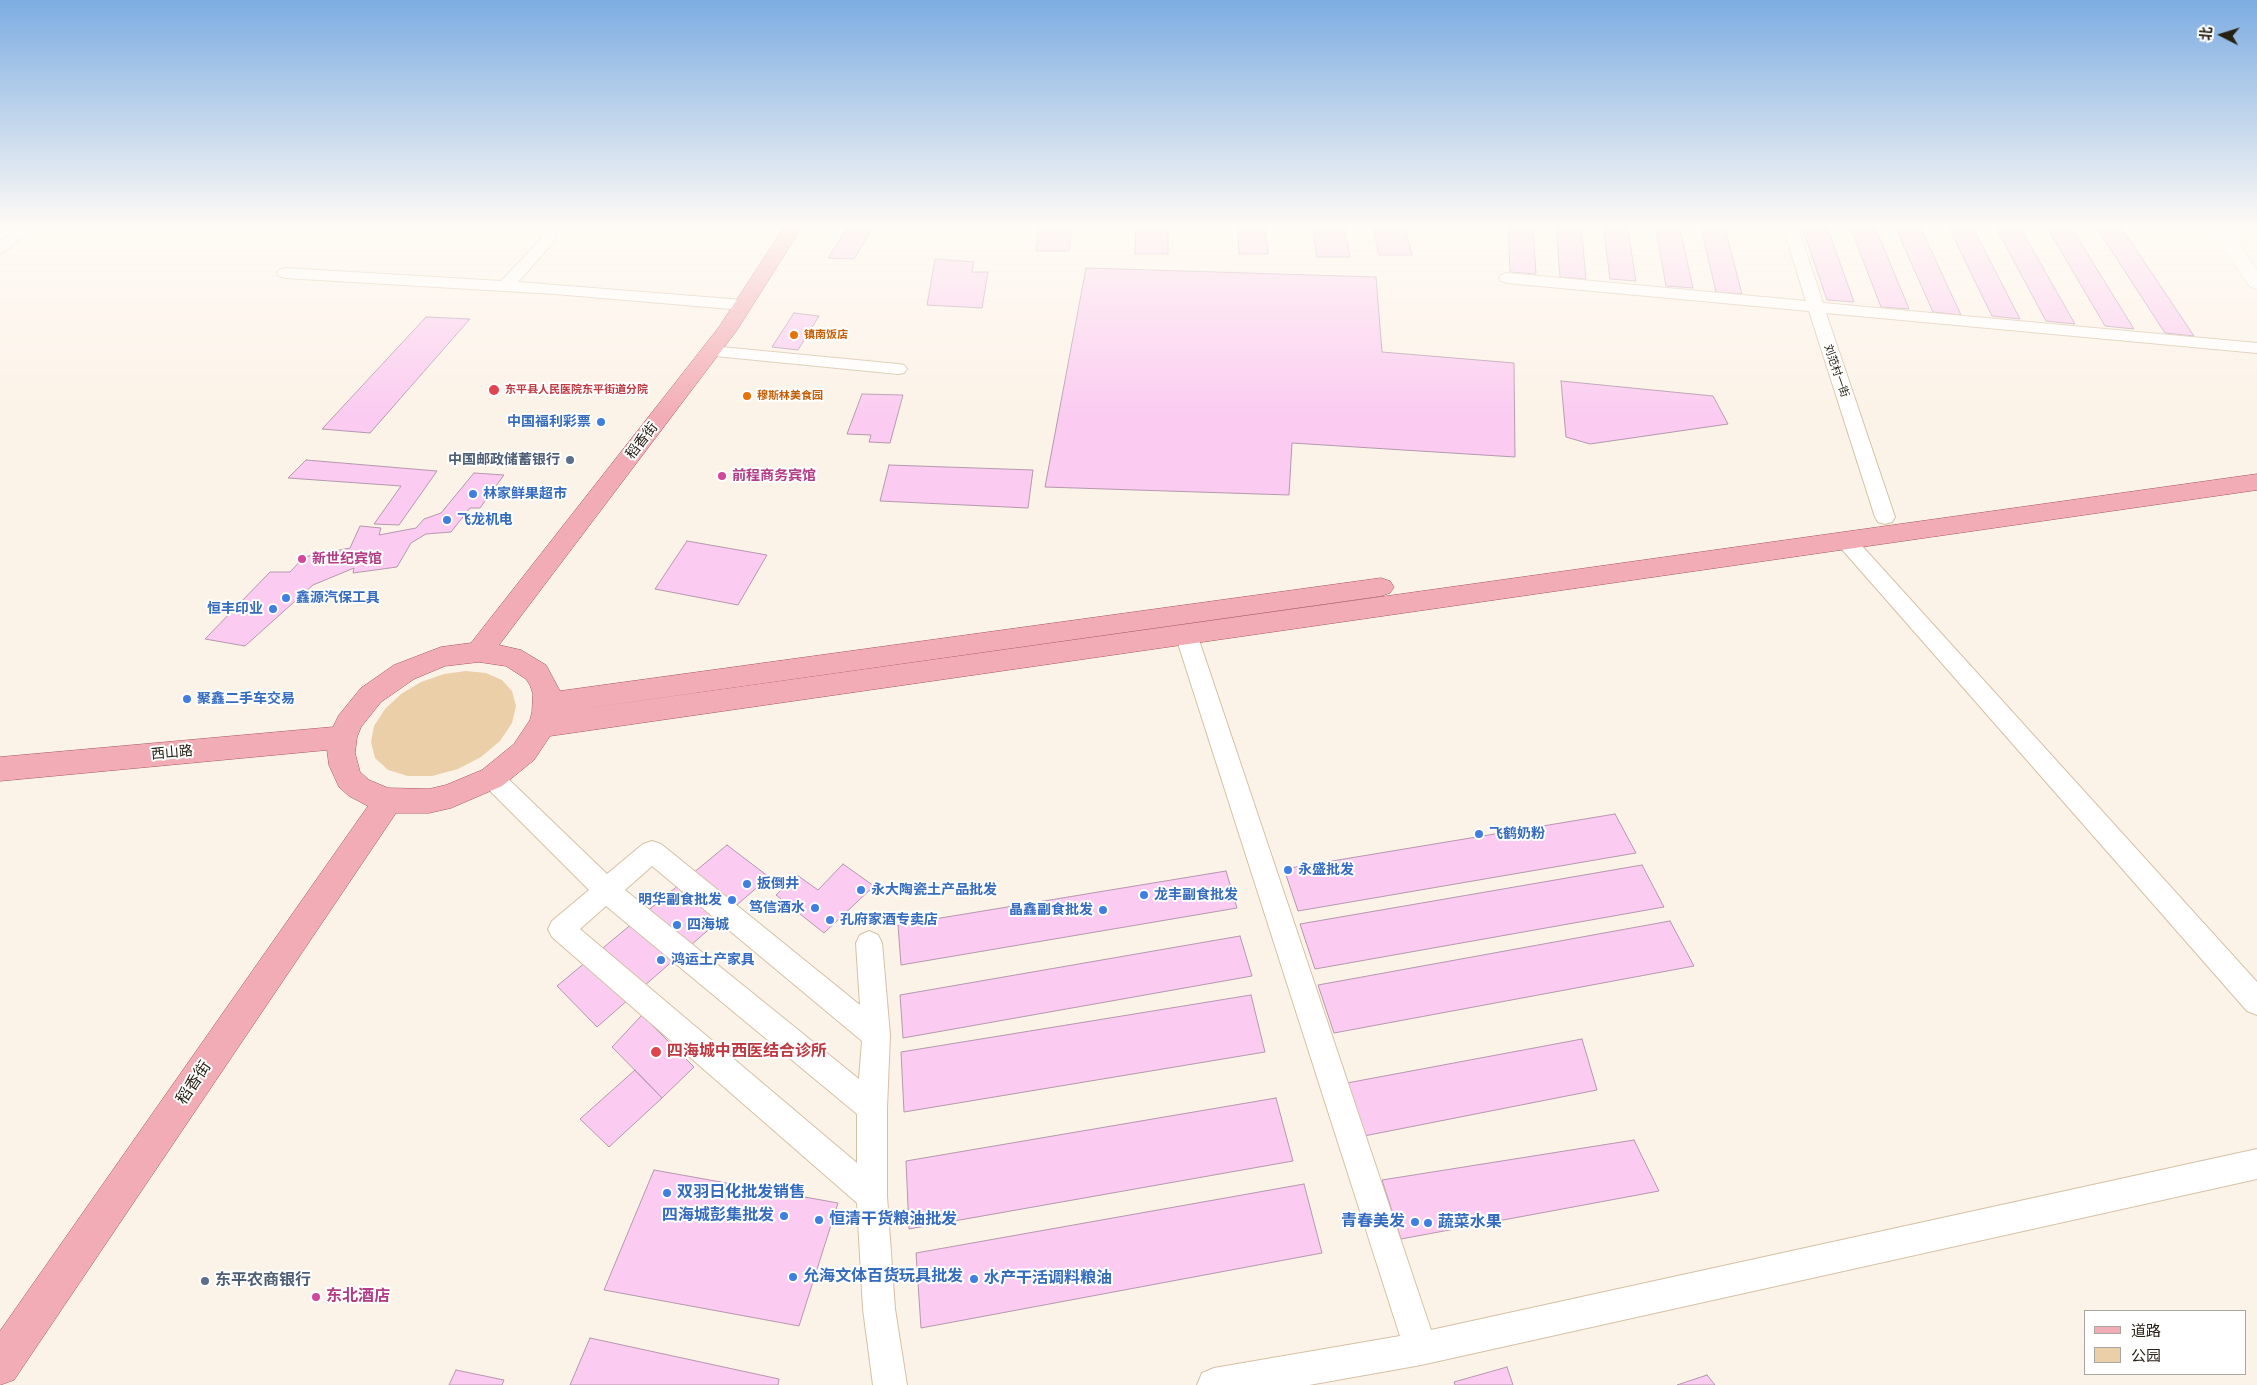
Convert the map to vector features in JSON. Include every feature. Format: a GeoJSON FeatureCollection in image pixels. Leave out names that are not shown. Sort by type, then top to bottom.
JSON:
{"type":"FeatureCollection","features":[{"type":"Feature","properties":{"kind":"main road","name":"稻香街"},"geometry":{"type":"LineString","coordinates":[[479,652],[711,351],[754,289]]}},
{"type":"Feature","properties":{"kind":"main road"},"geometry":{"type":"LineString","coordinates":[[544,714],[1885,517],[2257,465]]}},
{"type":"Feature","properties":{"kind":"main road"},"geometry":{"type":"LineString","coordinates":[[544,714],[1186,634],[2257,482]]}},
{"type":"Feature","properties":{"kind":"main road"},"geometry":{"type":"LineString","coordinates":[[479,652],[512,657],[526,664],[536,672],[543,682],[544,714],[524,752],[492,778],[451,796],[409,802],[388,800],[374,796],[359,788],[349,778],[343,766],[341,753],[349,723],[371,695],[404,672],[441,657],[479,652]]}},
{"type":"Feature","properties":{"kind":"main road","name":"西山路"},"geometry":{"type":"LineString","coordinates":[[0,769],[344,737]]}},
{"type":"Feature","properties":{"kind":"main road","name":"稻香街"},"geometry":{"type":"LineString","coordinates":[[0,1366],[388,800]]}},
{"type":"Feature","properties":{"kind":"street"},"geometry":{"type":"LineString","coordinates":[[538,289],[743,305]]}},
{"type":"Feature","properties":{"kind":"street"},"geometry":{"type":"LineString","coordinates":[[1623,289],[2257,348]]}},
{"type":"Feature","properties":{"kind":"street","name":"刘范村一街"},"geometry":{"type":"LineString","coordinates":[[1809,289],[1885,517]]}},
{"type":"Feature","properties":{"kind":"street"},"geometry":{"type":"LineString","coordinates":[[711,351],[898,369]]}},
{"type":"Feature","properties":{"kind":"street"},"geometry":{"type":"LineString","coordinates":[[1846,540],[2257,1002]]}},
{"type":"Feature","properties":{"kind":"street"},"geometry":{"type":"LineString","coordinates":[[1186,634],[1420,1349]]}},
{"type":"Feature","properties":{"kind":"street"},"geometry":{"type":"LineString","coordinates":[[492,778],[606,890],[872,1108]]}},
{"type":"Feature","properties":{"kind":"street"},"geometry":{"type":"LineString","coordinates":[[872,1196],[561,929],[652,851],[876,1036]]}},
{"type":"Feature","properties":{"kind":"street"},"geometry":{"type":"LineString","coordinates":[[869,943],[876,1036],[872,1108],[872,1196],[879,1309],[890,1385]]}},
{"type":"Feature","properties":{"kind":"street"},"geometry":{"type":"LineString","coordinates":[[1214,1385],[1420,1349],[2257,1164]]}},
{"type":"Feature","properties":{"kind":"green space"},"geometry":{"type":"Polygon","coordinates":[[[466,671],[486,673],[502,680],[512,691],[516,706],[512,723],[500,741],[481,757],[458,769],[432,776],[408,776],[388,770],[375,758],[371,742],[374,726],[385,709],[401,694],[421,682],[444,674],[466,671]]]}},
{"type":"Feature","properties":{"kind":"building"},"geometry":{"type":"Polygon","coordinates":[[[930,289],[985,289],[982,308],[927,305],[930,289]]]}},
{"type":"Feature","properties":{"kind":"building"},"geometry":{"type":"Polygon","coordinates":[[[1082,289],[1377,289],[1382,352],[1514,363],[1515,457],[1292,443],[1289,495],[1045,487],[1082,289]]]}},
{"type":"Feature","properties":{"kind":"building"},"geometry":{"type":"Polygon","coordinates":[[[1715,289],[1741,289],[1742,294],[1716,292],[1715,289]]]}},
{"type":"Feature","properties":{"kind":"building"},"geometry":{"type":"Polygon","coordinates":[[[1823,289],[1849,289],[1854,302],[1827,300],[1823,289]]]}},
{"type":"Feature","properties":{"kind":"building"},"geometry":{"type":"Polygon","coordinates":[[[1874,289],[1901,289],[1909,309],[1881,307],[1874,289]]]}},
{"type":"Feature","properties":{"kind":"building"},"geometry":{"type":"Polygon","coordinates":[[[1923,289],[1949,289],[1961,315],[1933,312],[1923,289]]]}},
{"type":"Feature","properties":{"kind":"building"},"geometry":{"type":"Polygon","coordinates":[[[1979,289],[2004,289],[2020,319],[1992,316],[1979,289]]]}},
{"type":"Feature","properties":{"kind":"building"},"geometry":{"type":"Polygon","coordinates":[[[2029,289],[2055,289],[2075,324],[2046,321],[2029,289]]]}},
{"type":"Feature","properties":{"kind":"building"},"geometry":{"type":"Polygon","coordinates":[[[2083,289],[2109,289],[2134,329],[2105,326],[2083,289]]]}},
{"type":"Feature","properties":{"kind":"building"},"geometry":{"type":"Polygon","coordinates":[[[2136,289],[2162,289],[2194,336],[2165,333],[2136,289]]]}},
{"type":"Feature","properties":{"kind":"building"},"geometry":{"type":"Polygon","coordinates":[[[794,313],[819,316],[798,350],[772,347],[794,313]]]}},
{"type":"Feature","properties":{"kind":"building"},"geometry":{"type":"Polygon","coordinates":[[[426,317],[470,319],[370,433],[322,429],[426,317]]]}},
{"type":"Feature","properties":{"kind":"building"},"geometry":{"type":"Polygon","coordinates":[[[1561,381],[1713,396],[1728,424],[1590,444],[1566,437],[1561,381]]]}},
{"type":"Feature","properties":{"kind":"building"},"geometry":{"type":"Polygon","coordinates":[[[862,394],[903,395],[890,443],[869,442],[871,435],[847,434],[862,394]]]}},
{"type":"Feature","properties":{"kind":"building"},"geometry":{"type":"Polygon","coordinates":[[[306,460],[437,471],[399,525],[374,524],[401,486],[288,478],[306,460]]]}},
{"type":"Feature","properties":{"kind":"building"},"geometry":{"type":"Polygon","coordinates":[[[889,465],[1033,470],[1028,508],[880,501],[889,465]]]}},
{"type":"Feature","properties":{"kind":"building"},"geometry":{"type":"Polygon","coordinates":[[[474,473],[504,475],[480,508],[470,508],[451,532],[426,534],[411,543],[397,567],[353,573],[354,568],[313,585],[245,646],[205,639],[270,572],[290,572],[304,557],[350,548],[360,526],[381,528],[379,535],[416,528],[424,519],[441,513],[474,473]]]}},
{"type":"Feature","properties":{"kind":"building"},"geometry":{"type":"Polygon","coordinates":[[[687,541],[767,555],[738,605],[655,589],[687,541]]]}},
{"type":"Feature","properties":{"kind":"building"},"geometry":{"type":"Polygon","coordinates":[[[1615,814],[1636,853],[1298,911],[1284,869],[1615,814]]]}},
{"type":"Feature","properties":{"kind":"building"},"geometry":{"type":"Polygon","coordinates":[[[727,845],[769,877],[597,1027],[557,986],[727,845]]]}},
{"type":"Feature","properties":{"kind":"building"},"geometry":{"type":"Polygon","coordinates":[[[843,864],[874,886],[824,933],[776,895],[797,875],[818,890],[843,864]]]}},
{"type":"Feature","properties":{"kind":"building"},"geometry":{"type":"Polygon","coordinates":[[[1642,865],[1664,907],[1315,969],[1300,924],[1642,865]]]}},
{"type":"Feature","properties":{"kind":"building"},"geometry":{"type":"Polygon","coordinates":[[[1226,871],[1237,908],[901,965],[898,925],[1226,871]]]}},
{"type":"Feature","properties":{"kind":"building"},"geometry":{"type":"Polygon","coordinates":[[[1670,921],[1694,966],[1334,1033],[1318,985],[1670,921]]]}},
{"type":"Feature","properties":{"kind":"building"},"geometry":{"type":"Polygon","coordinates":[[[1240,936],[1252,976],[903,1038],[900,995],[1240,936]]]}},
{"type":"Feature","properties":{"kind":"building"},"geometry":{"type":"Polygon","coordinates":[[[1251,995],[1265,1052],[904,1112],[901,1052],[1251,995]]]}},
{"type":"Feature","properties":{"kind":"building"},"geometry":{"type":"Polygon","coordinates":[[[642,1015],[694,1067],[662,1098],[612,1047],[642,1015]]]}},
{"type":"Feature","properties":{"kind":"building"},"geometry":{"type":"Polygon","coordinates":[[[1582,1039],[1597,1090],[1364,1136],[1347,1083],[1582,1039]]]}},
{"type":"Feature","properties":{"kind":"building"},"geometry":{"type":"Polygon","coordinates":[[[635,1070],[662,1098],[609,1147],[580,1119],[635,1070]]]}},
{"type":"Feature","properties":{"kind":"building"},"geometry":{"type":"Polygon","coordinates":[[[1276,1098],[1293,1161],[909,1229],[906,1161],[1276,1098]]]}},
{"type":"Feature","properties":{"kind":"building"},"geometry":{"type":"Polygon","coordinates":[[[1634,1140],[1659,1191],[1401,1239],[1382,1180],[1634,1140]]]}},
{"type":"Feature","properties":{"kind":"building"},"geometry":{"type":"Polygon","coordinates":[[[654,1170],[838,1203],[799,1326],[604,1290],[654,1170]]]}},
{"type":"Feature","properties":{"kind":"building"},"geometry":{"type":"Polygon","coordinates":[[[1304,1184],[1322,1253],[921,1328],[916,1253],[1304,1184]]]}},
{"type":"Feature","properties":{"kind":"building"},"geometry":{"type":"Polygon","coordinates":[[[590,1338],[779,1379],[778,1385],[570,1385],[590,1338]]]}},
{"type":"Feature","properties":{"kind":"building"},"geometry":{"type":"Polygon","coordinates":[[[1507,1367],[1513,1385],[1455,1385],[1454,1382],[1507,1367]]]}},
{"type":"Feature","properties":{"kind":"building"},"geometry":{"type":"Polygon","coordinates":[[[456,1370],[504,1380],[502,1385],[449,1385],[456,1370]]]}},
{"type":"Feature","properties":{"kind":"building"},"geometry":{"type":"Polygon","coordinates":[[[1707,1375],[1715,1385],[1677,1385],[1707,1375]]]}},
{"type":"Feature","properties":{"kind":"place","name":"镇南饭店"},"geometry":{"type":"Point","coordinates":[794,335]}},
{"type":"Feature","properties":{"kind":"place","name":"东平县人民医院东平街道分院"},"geometry":{"type":"Point","coordinates":[494,390]}},
{"type":"Feature","properties":{"kind":"place","name":"穆斯林美食园"},"geometry":{"type":"Point","coordinates":[747,396]}},
{"type":"Feature","properties":{"kind":"place","name":"中国福利彩票"},"geometry":{"type":"Point","coordinates":[601,422]}},
{"type":"Feature","properties":{"kind":"place","name":"中国邮政储蓄银行"},"geometry":{"type":"Point","coordinates":[570,460]}},
{"type":"Feature","properties":{"kind":"place","name":"前程商务宾馆"},"geometry":{"type":"Point","coordinates":[722,476]}},
{"type":"Feature","properties":{"kind":"place","name":"林家鲜果超市"},"geometry":{"type":"Point","coordinates":[473,494]}},
{"type":"Feature","properties":{"kind":"place","name":"飞龙机电"},"geometry":{"type":"Point","coordinates":[447,520]}},
{"type":"Feature","properties":{"kind":"place","name":"新世纪宾馆"},"geometry":{"type":"Point","coordinates":[302,559]}},
{"type":"Feature","properties":{"kind":"place","name":"鑫源汽保工具"},"geometry":{"type":"Point","coordinates":[286,598]}},
{"type":"Feature","properties":{"kind":"place","name":"恒丰印业"},"geometry":{"type":"Point","coordinates":[273,609]}},
{"type":"Feature","properties":{"kind":"place","name":"聚鑫二手车交易"},"geometry":{"type":"Point","coordinates":[187,699]}},
{"type":"Feature","properties":{"kind":"place","name":"飞鹤奶粉"},"geometry":{"type":"Point","coordinates":[1479,834]}},
{"type":"Feature","properties":{"kind":"place","name":"永盛批发"},"geometry":{"type":"Point","coordinates":[1288,870]}},
{"type":"Feature","properties":{"kind":"place","name":"扳倒井"},"geometry":{"type":"Point","coordinates":[747,884]}},
{"type":"Feature","properties":{"kind":"place","name":"永大陶瓷土产品批发"},"geometry":{"type":"Point","coordinates":[861,890]}},
{"type":"Feature","properties":{"kind":"place","name":"龙丰副食批发"},"geometry":{"type":"Point","coordinates":[1144,895]}},
{"type":"Feature","properties":{"kind":"place","name":"明华副食批发"},"geometry":{"type":"Point","coordinates":[732,900]}},
{"type":"Feature","properties":{"kind":"place","name":"笃信酒水"},"geometry":{"type":"Point","coordinates":[815,908]}},
{"type":"Feature","properties":{"kind":"place","name":"晶鑫副食批发"},"geometry":{"type":"Point","coordinates":[1103,910]}},
{"type":"Feature","properties":{"kind":"place","name":"孔府家酒专卖店"},"geometry":{"type":"Point","coordinates":[830,920]}},
{"type":"Feature","properties":{"kind":"place","name":"四海城"},"geometry":{"type":"Point","coordinates":[677,925]}},
{"type":"Feature","properties":{"kind":"place","name":"鸿运土产家具"},"geometry":{"type":"Point","coordinates":[661,960]}},
{"type":"Feature","properties":{"kind":"place","name":"四海城中西医结合诊所"},"geometry":{"type":"Point","coordinates":[656,1052]}},
{"type":"Feature","properties":{"kind":"place","name":"双羽日化批发销售"},"geometry":{"type":"Point","coordinates":[667,1193]}},
{"type":"Feature","properties":{"kind":"place","name":"四海城彭集批发"},"geometry":{"type":"Point","coordinates":[784,1216]}},
{"type":"Feature","properties":{"kind":"place","name":"恒清干货粮油批发"},"geometry":{"type":"Point","coordinates":[819,1220]}},
{"type":"Feature","properties":{"kind":"place","name":"青春美发"},"geometry":{"type":"Point","coordinates":[1415,1222]}},
{"type":"Feature","properties":{"kind":"place","name":"蔬菜水果"},"geometry":{"type":"Point","coordinates":[1428,1223]}},
{"type":"Feature","properties":{"kind":"place","name":"允海文体百货玩具批发"},"geometry":{"type":"Point","coordinates":[793,1277]}},
{"type":"Feature","properties":{"kind":"place","name":"水产干活调料粮油"},"geometry":{"type":"Point","coordinates":[974,1279]}},
{"type":"Feature","properties":{"kind":"place","name":"东平农商银行"},"geometry":{"type":"Point","coordinates":[205,1281]}},
{"type":"Feature","properties":{"kind":"place","name":"东北酒店"},"geometry":{"type":"Point","coordinates":[316,1297]}}]}
